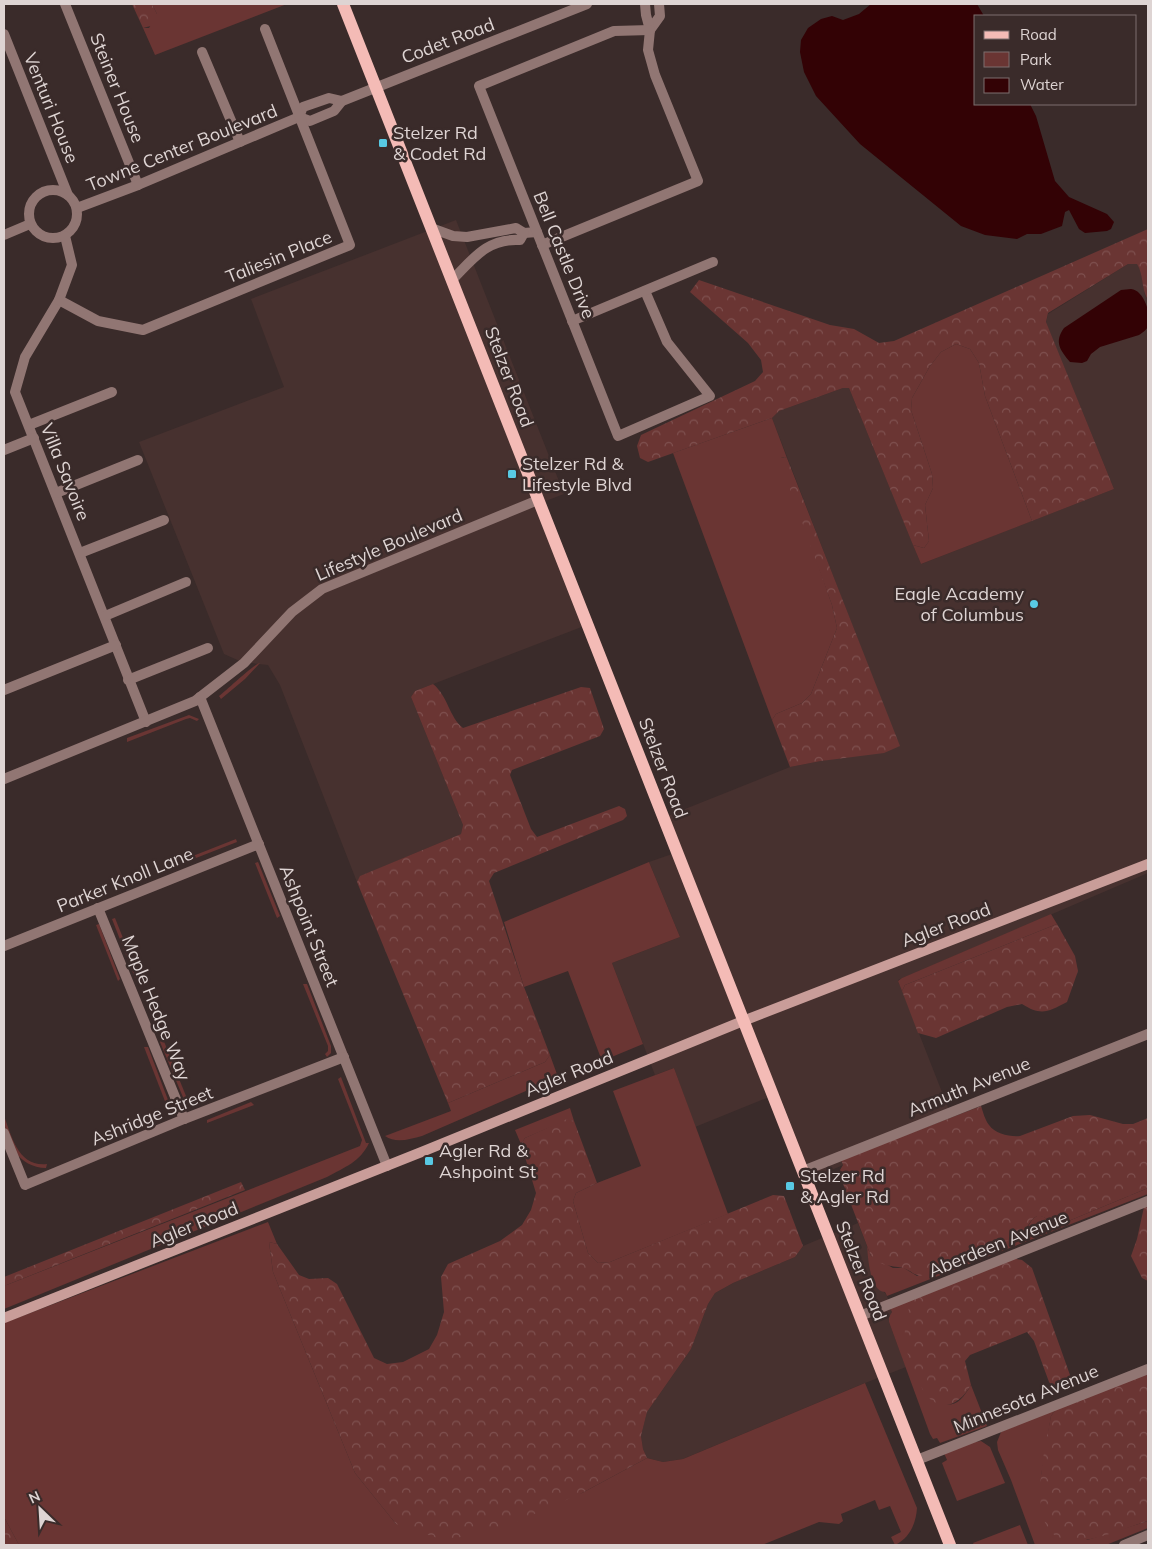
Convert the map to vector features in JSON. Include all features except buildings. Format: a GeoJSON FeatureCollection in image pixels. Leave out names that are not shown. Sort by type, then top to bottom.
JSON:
{"type":"FeatureCollection","features":[{"type":"Feature","properties":{"kind":"main road","name":"Stelzer Road"},"geometry":{"type":"LineString","coordinates":[[344,4],[950,1545]]}},
{"type":"Feature","properties":{"kind":"main road","name":"Agler Road"},"geometry":{"type":"LineString","coordinates":[[4,1318],[388,1166],[743,1021],[1148,864]]}},
{"type":"Feature","properties":{"kind":"street","name":"Steiner House"},"geometry":{"type":"LineString","coordinates":[[65,4],[138,185]]}},
{"type":"Feature","properties":{"kind":"street","name":"Codet Road"},"geometry":{"type":"LineString","coordinates":[[376,87],[587,4]]}},
{"type":"Feature","properties":{"kind":"street"},"geometry":{"type":"LineString","coordinates":[[542,245],[698,180],[655,75],[648,50],[650,30],[645,4]]}},
{"type":"Feature","properties":{"kind":"street"},"geometry":{"type":"LineString","coordinates":[[650,30],[660,16],[659,4]]}},
{"type":"Feature","properties":{"kind":"street","name":"Taliesin Place"},"geometry":{"type":"LineString","coordinates":[[59,300],[98,321],[143,330],[350,245],[265,29]]}},
{"type":"Feature","properties":{"kind":"street","name":"Bell Castle Drive"},"geometry":{"type":"LineString","coordinates":[[646,291],[667,342],[710,396],[618,436],[479,86],[614,32],[650,30]]}},
{"type":"Feature","properties":{"kind":"street","name":"Venturi House"},"geometry":{"type":"LineString","coordinates":[[4,34],[68,194]]}},
{"type":"Feature","properties":{"kind":"street"},"geometry":{"type":"LineString","coordinates":[[202,52],[240,142]]}},
{"type":"Feature","properties":{"kind":"street","name":"Towne Center Boulevard"},"geometry":{"type":"LineString","coordinates":[[77,208],[138,185],[299,117],[310,121],[334,111],[342,101],[376,87]]}},
{"type":"Feature","properties":{"kind":"street","name":"Towne Center Boulevard"},"geometry":{"type":"LineString","coordinates":[[299,117],[303,107],[329,98],[342,101]]}},
{"type":"Feature","properties":{"kind":"street","name":"Towne Center Boulevard"},"geometry":{"type":"LineString","coordinates":[[30,224],[28,215],[30,206],[35,198],[42,192],[60,191],[68,194],[74,200],[77,208],[77,219],[73,229],[65,236]]}},
{"type":"Feature","properties":{"kind":"street"},"geometry":{"type":"LineString","coordinates":[[4,235],[30,224],[38,234],[51,239],[65,236]]}},
{"type":"Feature","properties":{"kind":"street"},"geometry":{"type":"LineString","coordinates":[[431,228],[453,236],[466,237],[516,228],[524,233],[537,232]]}},
{"type":"Feature","properties":{"kind":"street"},"geometry":{"type":"LineString","coordinates":[[452,280],[482,250],[495,242],[510,239],[520,240],[524,233]]}},
{"type":"Feature","properties":{"kind":"street","name":"Villa Savoire"},"geometry":{"type":"LineString","coordinates":[[65,236],[72,265],[59,300],[25,357],[15,392],[146,722]]}},
{"type":"Feature","properties":{"kind":"street"},"geometry":{"type":"LineString","coordinates":[[572,321],[713,262]]}},
{"type":"Feature","properties":{"kind":"street"},"geometry":{"type":"LineString","coordinates":[[29,425],[112,392]]}},
{"type":"Feature","properties":{"kind":"street"},"geometry":{"type":"LineString","coordinates":[[4,450],[34,438]]}},
{"type":"Feature","properties":{"kind":"street"},"geometry":{"type":"LineString","coordinates":[[56,494],[138,460]]}},
{"type":"Feature","properties":{"kind":"street","name":"Lifestyle Boulevard"},"geometry":{"type":"LineString","coordinates":[[4,780],[146,722],[200,697],[244,663],[292,612],[322,589],[538,500]]}},
{"type":"Feature","properties":{"kind":"street"},"geometry":{"type":"LineString","coordinates":[[80,553],[164,520]]}},
{"type":"Feature","properties":{"kind":"street"},"geometry":{"type":"LineString","coordinates":[[105,616],[186,582]]}},
{"type":"Feature","properties":{"kind":"street"},"geometry":{"type":"LineString","coordinates":[[4,690],[116,645]]}},
{"type":"Feature","properties":{"kind":"street"},"geometry":{"type":"LineString","coordinates":[[128,680],[208,648]]}},
{"type":"Feature","properties":{"kind":"street","name":"Ashpoint Street"},"geometry":{"type":"LineString","coordinates":[[200,697],[388,1166]]}},
{"type":"Feature","properties":{"kind":"street","name":"Parker Knoll Lane"},"geometry":{"type":"LineString","coordinates":[[4,946],[259,844]]}},
{"type":"Feature","properties":{"kind":"street","name":"Maple Hedge Way"},"geometry":{"type":"LineString","coordinates":[[98,908],[184,1119]]}},
{"type":"Feature","properties":{"kind":"street","name":"Armuth Avenue"},"geometry":{"type":"LineString","coordinates":[[802,1171],[1148,1034]]}},
{"type":"Feature","properties":{"kind":"street","name":"Ashridge Street"},"geometry":{"type":"LineString","coordinates":[[4,1133],[25,1185],[184,1119],[344,1057]]}},
{"type":"Feature","properties":{"kind":"street","name":"Aberdeen Avenue"},"geometry":{"type":"LineString","coordinates":[[860,1316],[1148,1201]]}},
{"type":"Feature","properties":{"kind":"street","name":"Minnesota Avenue"},"geometry":{"type":"LineString","coordinates":[[917,1460],[1148,1369]]}},
{"type":"Feature","properties":{"kind":"street"},"geometry":{"type":"LineString","coordinates":[[1124,1545],[1148,1536]]}},
{"type":"Feature","properties":{"kind":"shaded area"},"geometry":{"type":"Polygon","coordinates":[[[456,220],[564,494],[543,502],[592,623],[415,691],[411,697],[463,825],[461,834],[361,876],[357,882],[280,685],[268,665],[242,662],[224,654],[139,442],[284,387],[251,299],[456,220]]]}},
{"type":"Feature","properties":{"kind":"shaded area"},"geometry":{"type":"Polygon","coordinates":[[[1128,264],[1137,264],[1141,271],[1145,295],[1148,300],[1148,873],[898,980],[951,1115],[841,1160],[843,1165],[811,1179],[779,1093],[695,1127],[674,1068],[655,1075],[612,963],[680,937],[649,862],[678,852],[665,817],[790,767],[899,746],[772,418],[779,411],[843,388],[849,388],[921,564],[1114,489],[1046,323],[1048,314],[1128,264]]]}},
{"type":"Feature","properties":{"kind":"shaded area"},"geometry":{"type":"Polygon","coordinates":[[[858,1223],[867,1246],[871,1273],[887,1296],[892,1312],[889,1322],[906,1367],[683,1459],[663,1462],[647,1458],[641,1436],[647,1412],[691,1349],[708,1304],[715,1293],[733,1283],[795,1257],[803,1246],[858,1223]]]}},
{"type":"Feature","properties":{"kind":"green space"},"geometry":{"type":"Polygon","coordinates":[[[132,4],[152,4],[157,14],[158,24],[143,28],[132,4]]]}},
{"type":"Feature","properties":{"kind":"green space"},"geometry":{"type":"Polygon","coordinates":[[[152,4],[287,4],[155,55],[143,28],[149,28],[157,14],[152,4]]]}},
{"type":"Feature","properties":{"kind":"green space"},"geometry":{"type":"Polygon","coordinates":[[[1148,229],[1148,300],[1137,264],[1128,264],[1048,313],[1046,322],[1114,489],[1032,521],[985,396],[979,363],[970,349],[956,344],[941,352],[930,366],[912,398],[911,410],[932,474],[933,488],[925,505],[929,541],[924,548],[913,545],[849,388],[843,388],[779,411],[772,418],[648,462],[640,458],[637,446],[641,435],[755,381],[763,372],[761,360],[748,343],[690,292],[699,280],[830,325],[854,329],[879,343],[894,341],[1148,229]]]}},
{"type":"Feature","properties":{"kind":"green space"},"geometry":{"type":"Polygon","coordinates":[[[956,344],[970,349],[979,363],[985,396],[1032,521],[921,564],[913,545],[924,548],[929,541],[925,505],[933,488],[932,474],[911,410],[912,398],[930,366],[941,352],[956,344]]]}},
{"type":"Feature","properties":{"kind":"green space"},"geometry":{"type":"Polygon","coordinates":[[[772,418],[787,458],[781,457],[832,605],[837,628],[811,694],[802,703],[776,714],[772,720],[673,453],[772,418]]]}},
{"type":"Feature","properties":{"kind":"green space"},"geometry":{"type":"Polygon","coordinates":[[[780,457],[787,458],[900,746],[884,753],[790,767],[772,720],[776,714],[802,703],[811,694],[837,628],[832,605],[780,457]]]}},
{"type":"Feature","properties":{"kind":"green space"},"geometry":{"type":"Polygon","coordinates":[[[260,663],[245,679],[221,699],[219,696],[246,672],[260,663]]]}},
{"type":"Feature","properties":{"kind":"green space"},"geometry":{"type":"Polygon","coordinates":[[[433,684],[442,694],[458,723],[463,728],[581,687],[590,688],[604,729],[600,736],[512,770],[510,775],[531,829],[537,837],[619,806],[625,809],[627,816],[623,820],[494,873],[489,881],[524,987],[550,1055],[545,1062],[448,1103],[357,882],[360,876],[461,834],[463,825],[411,697],[415,691],[433,684]]]}},
{"type":"Feature","properties":{"kind":"green space"},"geometry":{"type":"Polygon","coordinates":[[[189,715],[199,719],[197,721],[190,718],[186,719],[127,742],[127,738],[189,715]]]}},
{"type":"Feature","properties":{"kind":"green space"},"geometry":{"type":"Polygon","coordinates":[[[236,839],[237,842],[178,865],[175,863],[236,839]]]}},
{"type":"Feature","properties":{"kind":"green space"},"geometry":{"type":"Polygon","coordinates":[[[258,862],[280,916],[277,918],[255,863],[258,862]]]}},
{"type":"Feature","properties":{"kind":"green space"},"geometry":{"type":"Polygon","coordinates":[[[649,862],[680,937],[612,963],[643,1044],[602,1061],[568,971],[524,987],[504,922],[649,862]]]}},
{"type":"Feature","properties":{"kind":"green space"},"geometry":{"type":"Polygon","coordinates":[[[1051,914],[1057,924],[905,985],[902,991],[898,981],[902,978],[1051,914]]]}},
{"type":"Feature","properties":{"kind":"green space"},"geometry":{"type":"Polygon","coordinates":[[[115,918],[139,978],[135,978],[112,919],[115,918]]]}},
{"type":"Feature","properties":{"kind":"green space"},"geometry":{"type":"Polygon","coordinates":[[[99,924],[120,979],[118,981],[96,925],[99,924]]]}},
{"type":"Feature","properties":{"kind":"green space"},"geometry":{"type":"Polygon","coordinates":[[[1057,924],[1075,956],[1078,971],[1067,1002],[1044,1011],[1034,1010],[1022,1004],[1007,1007],[936,1038],[918,1033],[902,991],[905,985],[1057,924]]]}},
{"type":"Feature","properties":{"kind":"green space"},"geometry":{"type":"Polygon","coordinates":[[[303,984],[307,984],[331,1046],[331,1053],[327,1057],[325,1054],[328,1051],[328,1046],[303,984]]]}},
{"type":"Feature","properties":{"kind":"green space"},"geometry":{"type":"Polygon","coordinates":[[[163,1039],[188,1101],[185,1102],[160,1042],[163,1039]]]}},
{"type":"Feature","properties":{"kind":"green space"},"geometry":{"type":"Polygon","coordinates":[[[144,1047],[148,1047],[171,1108],[168,1109],[144,1047]]]}},
{"type":"Feature","properties":{"kind":"green space"},"geometry":{"type":"Polygon","coordinates":[[[550,1055],[558,1077],[422,1136],[394,1140],[385,1136],[451,1111],[448,1103],[545,1062],[550,1055]]]}},
{"type":"Feature","properties":{"kind":"green space"},"geometry":{"type":"Polygon","coordinates":[[[674,1068],[728,1214],[610,1262],[598,1263],[588,1253],[573,1201],[576,1193],[641,1166],[613,1091],[674,1068]]]}},
{"type":"Feature","properties":{"kind":"green space"},"geometry":{"type":"Polygon","coordinates":[[[341,1077],[366,1143],[369,1143],[357,1159],[327,1177],[4,1309],[4,1286],[360,1146],[362,1140],[338,1079],[341,1077]]]}},
{"type":"Feature","properties":{"kind":"green space"},"geometry":{"type":"Polygon","coordinates":[[[251,1102],[254,1105],[207,1123],[207,1120],[251,1102]]]}},
{"type":"Feature","properties":{"kind":"green space"},"geometry":{"type":"Polygon","coordinates":[[[981,1106],[986,1121],[992,1128],[999,1133],[1012,1136],[1020,1136],[1073,1116],[1090,1115],[1123,1124],[1133,1124],[1148,1118],[1148,1188],[1066,1222],[1053,1224],[1041,1216],[1037,1216],[1033,1218],[1019,1236],[925,1276],[879,1262],[871,1256],[840,1176],[840,1170],[843,1165],[841,1160],[981,1106]]]}},
{"type":"Feature","properties":{"kind":"green space"},"geometry":{"type":"Polygon","coordinates":[[[570,1108],[574,1121],[567,1120],[525,1138],[521,1144],[515,1130],[570,1108]]]}},
{"type":"Feature","properties":{"kind":"green space"},"geometry":{"type":"Polygon","coordinates":[[[4,1116],[13,1141],[23,1156],[37,1164],[47,1164],[46,1168],[36,1167],[28,1163],[15,1151],[7,1135],[4,1116]]]}},
{"type":"Feature","properties":{"kind":"green space"},"geometry":{"type":"Polygon","coordinates":[[[567,1119],[574,1121],[597,1183],[576,1193],[573,1201],[588,1253],[598,1263],[610,1262],[773,1195],[784,1196],[803,1246],[795,1257],[733,1283],[715,1293],[708,1304],[691,1349],[647,1412],[641,1436],[647,1458],[582,1493],[516,1522],[446,1541],[396,1524],[355,1473],[273,1272],[269,1242],[277,1244],[299,1275],[309,1279],[328,1278],[337,1284],[374,1358],[387,1364],[403,1362],[429,1349],[437,1335],[444,1312],[441,1277],[448,1264],[500,1241],[522,1225],[531,1210],[536,1193],[521,1144],[525,1138],[567,1119]]]}},
{"type":"Feature","properties":{"kind":"green space"},"geometry":{"type":"Polygon","coordinates":[[[241,1182],[245,1190],[4,1286],[4,1277],[241,1182]]]}},
{"type":"Feature","properties":{"kind":"green space"},"geometry":{"type":"Polygon","coordinates":[[[1148,1188],[1148,1194],[887,1296],[885,1292],[880,1291],[873,1281],[867,1246],[871,1256],[893,1268],[904,1268],[917,1276],[1026,1230],[1037,1216],[1044,1217],[1053,1224],[1066,1222],[1148,1188]]]}},
{"type":"Feature","properties":{"kind":"green space"},"geometry":{"type":"Polygon","coordinates":[[[1148,1204],[1148,1281],[1142,1278],[1131,1256],[1144,1207],[1148,1204]]]}},
{"type":"Feature","properties":{"kind":"green space"},"geometry":{"type":"Polygon","coordinates":[[[268,1222],[277,1244],[269,1242],[273,1272],[355,1473],[396,1524],[582,1493],[647,1458],[663,1462],[683,1459],[865,1383],[917,1508],[911,1530],[905,1538],[895,1545],[891,1537],[901,1532],[890,1506],[879,1510],[875,1500],[841,1514],[843,1521],[839,1524],[819,1522],[762,1545],[19,1545],[4,1517],[4,1323],[268,1222]]]}},
{"type":"Feature","properties":{"kind":"green space"},"geometry":{"type":"Polygon","coordinates":[[[1011,1258],[1022,1260],[1032,1268],[1070,1375],[1070,1383],[1053,1387],[1049,1382],[1034,1341],[1027,1332],[970,1355],[965,1361],[971,1385],[966,1392],[961,1398],[948,1405],[935,1403],[922,1388],[907,1350],[905,1329],[911,1301],[1011,1258]]]}},
{"type":"Feature","properties":{"kind":"green space"},"geometry":{"type":"Polygon","coordinates":[[[921,1293],[931,1399],[945,1404],[955,1403],[963,1397],[971,1385],[987,1426],[940,1443],[937,1438],[933,1439],[930,1434],[889,1322],[892,1312],[890,1308],[921,1293]]]}},
{"type":"Feature","properties":{"kind":"green space"},"geometry":{"type":"Polygon","coordinates":[[[1148,1372],[1148,1521],[1092,1539],[1068,1540],[1059,1538],[1052,1533],[1045,1523],[1041,1510],[1041,1477],[1051,1416],[1057,1408],[1148,1372]]]}},
{"type":"Feature","properties":{"kind":"green space"},"geometry":{"type":"Polygon","coordinates":[[[1057,1408],[1051,1416],[1041,1476],[1041,1504],[1087,1540],[1148,1521],[1148,1528],[1106,1545],[1035,1545],[998,1450],[997,1442],[1001,1432],[1057,1408]]]}},
{"type":"Feature","properties":{"kind":"green space"},"geometry":{"type":"Polygon","coordinates":[[[981,1441],[990,1447],[1005,1483],[957,1501],[942,1463],[947,1460],[944,1453],[969,1443],[981,1441]]]}},
{"type":"Feature","properties":{"kind":"green space"},"geometry":{"type":"Polygon","coordinates":[[[4,1517],[19,1545],[4,1545],[4,1517]]]}},
{"type":"Feature","properties":{"kind":"green space"},"geometry":{"type":"Polygon","coordinates":[[[1020,1525],[1028,1545],[974,1545],[973,1543],[1020,1525]]]}},
{"type":"Feature","properties":{"kind":"water"},"geometry":{"type":"Polygon","coordinates":[[[871,4],[977,4],[983,15],[974,15],[974,105],[1030,105],[1036,116],[1055,181],[1069,197],[1107,214],[1114,222],[1111,229],[1085,233],[1079,229],[1069,210],[1065,212],[1062,226],[1041,234],[1027,234],[1017,239],[985,235],[961,226],[860,144],[816,96],[804,72],[800,52],[801,40],[808,28],[821,19],[832,16],[843,20],[859,14],[871,4]]]}},
{"type":"Feature","properties":{"kind":"water"},"geometry":{"type":"Polygon","coordinates":[[[1121,290],[1136,290],[1140,294],[1146,304],[1149,316],[1147,329],[1139,335],[1100,347],[1091,354],[1087,361],[1082,363],[1070,362],[1063,354],[1059,342],[1064,328],[1121,290]]]}},
{"type":"Feature","properties":{"kind":"place","name":"Stelzer Rd & Codet Rd"},"geometry":{"type":"Point","coordinates":[383,143]}},
{"type":"Feature","properties":{"kind":"place","name":"Stelzer Rd & Lifestyle Blvd"},"geometry":{"type":"Point","coordinates":[512,474]}},
{"type":"Feature","properties":{"kind":"place","name":"Eagle Academy of Columbus"},"geometry":{"type":"Point","coordinates":[1034,604]}},
{"type":"Feature","properties":{"kind":"place","name":"Agler Rd & Ashpoint St"},"geometry":{"type":"Point","coordinates":[429,1161]}},
{"type":"Feature","properties":{"kind":"place","name":"Stelzer Rd & Agler Rd"},"geometry":{"type":"Point","coordinates":[790,1186]}}]}
